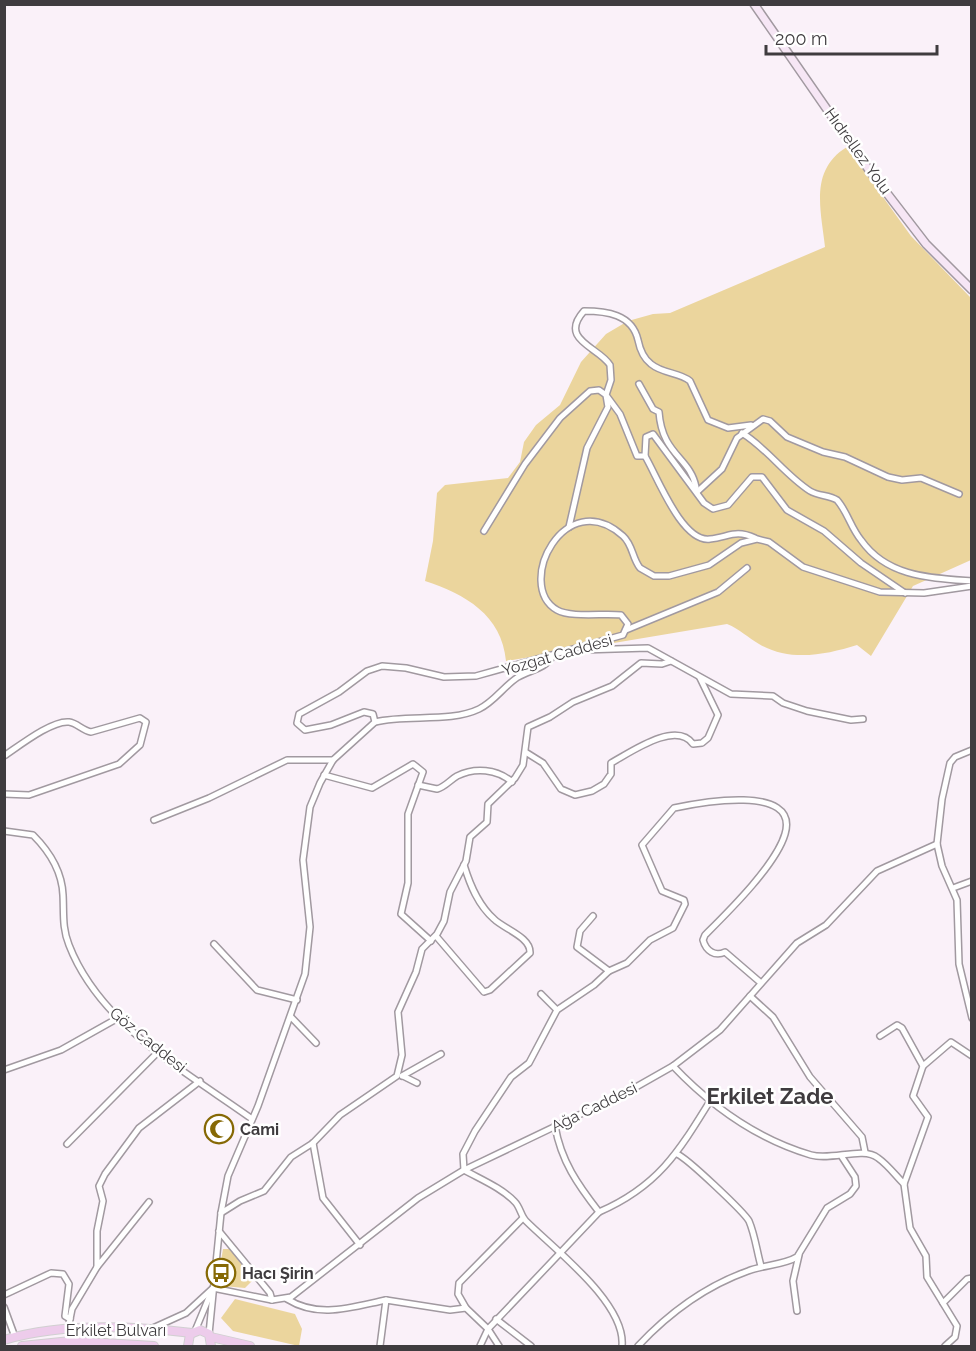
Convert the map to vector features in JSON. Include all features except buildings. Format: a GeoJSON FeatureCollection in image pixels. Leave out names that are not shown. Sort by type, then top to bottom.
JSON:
{"type":"FeatureCollection","features":[{"type":"Feature","properties":{"kind":"main road","name":"Erkilet Bulvarı"},"geometry":{"type":"LineString","coordinates":[[4,1340],[68,1329],[149,1329],[193,1332],[203,1330],[210,1336]]}},
{"type":"Feature","properties":{"kind":"main road"},"geometry":{"type":"LineString","coordinates":[[188,1347],[188,1337],[193,1332]]}},
{"type":"Feature","properties":{"kind":"main road"},"geometry":{"type":"LineString","coordinates":[[212,1347],[210,1336],[250,1347]]}},
{"type":"Feature","properties":{"kind":"main road","name":"Erkilet Bulvarı"},"geometry":{"type":"LineString","coordinates":[[22,1347],[71,1341],[154,1347]]}},
{"type":"Feature","properties":{"kind":"street","name":"Hıdrellez Yolu"},"geometry":{"type":"LineString","coordinates":[[754,4],[869,170],[926,244],[972,290]]}},
{"type":"Feature","properties":{"kind":"street"},"geometry":{"type":"LineString","coordinates":[[751,425],[728,428],[711,422],[704,414],[690,381],[650,364],[642,354],[636,335],[628,322],[609,312],[584,311],[578,321],[577,332],[585,345],[606,359],[610,365],[611,380],[606,395],[608,407],[587,448],[569,527],[589,522],[612,527],[628,541],[640,568],[658,577],[709,565],[741,543],[757,539]]}},
{"type":"Feature","properties":{"kind":"street"},"geometry":{"type":"LineString","coordinates":[[639,384],[653,409],[659,412],[660,429],[667,446],[694,476],[697,492]]}},
{"type":"Feature","properties":{"kind":"street"},"geometry":{"type":"LineString","coordinates":[[484,531],[525,464],[560,418],[590,391],[599,390],[606,395],[624,423],[635,454],[641,458],[645,456]]}},
{"type":"Feature","properties":{"kind":"street"},"geometry":{"type":"LineString","coordinates":[[697,492],[722,469],[730,448],[742,433],[760,419],[768,419],[787,437],[817,450],[845,457],[893,479],[921,478],[959,494]]}},
{"type":"Feature","properties":{"kind":"street"},"geometry":{"type":"LineString","coordinates":[[906,594],[861,563],[825,531],[787,510],[760,476],[751,478],[723,508],[708,507],[652,433],[646,437],[645,456],[675,512],[695,535],[711,539],[735,533],[769,542],[803,567],[871,589],[906,594],[972,586]]}},
{"type":"Feature","properties":{"kind":"street"},"geometry":{"type":"LineString","coordinates":[[742,433],[761,444],[782,467],[812,492],[837,500],[861,542],[883,562],[916,576],[972,581]]}},
{"type":"Feature","properties":{"kind":"street","name":"Yozgat Caddesi"},"geometry":{"type":"LineString","coordinates":[[374,725],[373,714],[367,711],[315,729],[302,729],[297,721],[301,713],[339,692],[367,671],[381,666],[406,668],[457,678],[497,672],[620,636],[627,630],[627,622],[621,615],[563,613],[555,609],[548,600],[543,582],[544,558],[552,542],[569,527]]}},
{"type":"Feature","properties":{"kind":"street"},"geometry":{"type":"LineString","coordinates":[[627,630],[718,592],[747,568]]}},
{"type":"Feature","properties":{"kind":"street"},"geometry":{"type":"LineString","coordinates":[[571,651],[644,647],[658,651],[671,661],[731,694],[773,696],[783,703],[807,711],[851,720],[863,718]]}},
{"type":"Feature","properties":{"kind":"street"},"geometry":{"type":"LineString","coordinates":[[210,1336],[221,1213],[231,1165],[252,1119],[305,974],[310,938],[303,879],[303,849],[310,807],[324,775],[333,760],[345,748],[374,725],[402,717],[452,716],[472,712],[484,706],[517,678],[545,665],[553,656]]}},
{"type":"Feature","properties":{"kind":"street"},"geometry":{"type":"LineString","coordinates":[[399,1076],[402,1055],[398,1012],[416,972],[422,949],[433,938],[446,915],[452,886],[464,864],[472,835],[487,822],[488,804],[512,782],[521,770],[527,753],[526,730],[529,726],[612,686],[641,663],[662,664],[671,661]]}},
{"type":"Feature","properties":{"kind":"street"},"geometry":{"type":"LineString","coordinates":[[527,753],[543,764],[550,776],[564,791],[579,795],[604,784],[611,774],[611,763],[640,747],[676,734],[686,736],[693,744],[702,744],[708,738],[718,715],[699,677]]}},
{"type":"Feature","properties":{"kind":"street"},"geometry":{"type":"LineString","coordinates":[[4,756],[31,737],[60,722],[71,723],[94,732],[140,718],[146,722],[140,745],[119,764],[29,795],[4,794]]}},
{"type":"Feature","properties":{"kind":"street"},"geometry":{"type":"LineString","coordinates":[[972,750],[955,757],[950,763],[942,799],[938,844],[942,866],[953,888],[958,906],[959,964],[972,1018]]}},
{"type":"Feature","properties":{"kind":"street"},"geometry":{"type":"LineString","coordinates":[[154,820],[209,798],[287,760],[333,760]]}},
{"type":"Feature","properties":{"kind":"street"},"geometry":{"type":"LineString","coordinates":[[324,775],[372,788],[413,764],[423,772],[408,814],[408,883],[401,914],[433,938],[484,992],[490,990],[530,953],[527,942],[495,920],[484,908],[474,892],[464,864]]}},
{"type":"Feature","properties":{"kind":"street"},"geometry":{"type":"LineString","coordinates":[[418,785],[437,789],[458,776],[481,771],[498,773],[512,782]]}},
{"type":"Feature","properties":{"kind":"street"},"geometry":{"type":"LineString","coordinates":[[622,1347],[623,1340],[594,1285],[523,1218],[513,1200],[464,1170],[464,1154],[475,1131],[511,1077],[529,1064],[557,1010],[594,985],[609,971],[627,963],[650,940],[673,928],[685,904],[684,900],[662,891],[642,846],[674,808],[742,798],[762,802],[781,812],[786,821],[786,831],[752,887],[705,935],[703,940],[711,952],[720,954],[725,952],[761,983]]}},
{"type":"Feature","properties":{"kind":"street","name":"Göz Caddesi"},"geometry":{"type":"LineString","coordinates":[[4,831],[33,835],[51,858],[62,887],[63,920],[68,944],[92,990],[118,1018],[252,1119]]}},
{"type":"Feature","properties":{"kind":"street","name":"Ağa Caddesi"},"geometry":{"type":"LineString","coordinates":[[287,1299],[360,1245],[418,1198],[464,1170],[629,1091],[673,1066],[720,1030],[797,943],[826,926],[877,871],[938,844]]}},
{"type":"Feature","properties":{"kind":"street"},"geometry":{"type":"LineString","coordinates":[[953,888],[972,881]]}},
{"type":"Feature","properties":{"kind":"street"},"geometry":{"type":"LineString","coordinates":[[593,916],[580,932],[577,947],[609,971]]}},
{"type":"Feature","properties":{"kind":"street"},"geometry":{"type":"LineString","coordinates":[[214,944],[257,990],[297,1000]]}},
{"type":"Feature","properties":{"kind":"street"},"geometry":{"type":"LineString","coordinates":[[541,994],[557,1010]]}},
{"type":"Feature","properties":{"kind":"street"},"geometry":{"type":"LineString","coordinates":[[750,996],[773,1017],[810,1077],[862,1137],[865,1152]]}},
{"type":"Feature","properties":{"kind":"street"},"geometry":{"type":"LineString","coordinates":[[291,1017],[316,1043]]}},
{"type":"Feature","properties":{"kind":"street"},"geometry":{"type":"LineString","coordinates":[[4,1061],[5,1069],[61,1050],[118,1018]]}},
{"type":"Feature","properties":{"kind":"street"},"geometry":{"type":"LineString","coordinates":[[880,1036],[897,1025],[902,1028],[923,1066]]}},
{"type":"Feature","properties":{"kind":"street"},"geometry":{"type":"LineString","coordinates":[[945,1347],[953,1340],[957,1330],[944,1303],[927,1277],[926,1256],[910,1228],[904,1184],[928,1116],[914,1096],[923,1066],[951,1042],[972,1056]]}},
{"type":"Feature","properties":{"kind":"street"},"geometry":{"type":"LineString","coordinates":[[67,1144],[159,1051]]}},
{"type":"Feature","properties":{"kind":"street"},"geometry":{"type":"LineString","coordinates":[[221,1213],[240,1201],[264,1191],[291,1157],[313,1143],[340,1115],[399,1076],[441,1054]]}},
{"type":"Feature","properties":{"kind":"street"},"geometry":{"type":"LineString","coordinates":[[673,1066],[710,1101],[744,1125],[780,1144],[819,1157],[865,1152],[879,1158],[904,1184]]}},
{"type":"Feature","properties":{"kind":"street"},"geometry":{"type":"LineString","coordinates":[[399,1076],[417,1083]]}},
{"type":"Feature","properties":{"kind":"street"},"geometry":{"type":"LineString","coordinates":[[97,1268],[97,1231],[103,1201],[99,1186],[105,1174],[133,1134],[200,1081]]}},
{"type":"Feature","properties":{"kind":"street"},"geometry":{"type":"LineString","coordinates":[[480,1347],[488,1329],[496,1319],[599,1212],[631,1195],[663,1171],[677,1154],[710,1101]]}},
{"type":"Feature","properties":{"kind":"street"},"geometry":{"type":"LineString","coordinates":[[555,1126],[560,1148],[571,1174],[599,1212]]}},
{"type":"Feature","properties":{"kind":"street"},"geometry":{"type":"LineString","coordinates":[[313,1143],[323,1198],[360,1245]]}},
{"type":"Feature","properties":{"kind":"street"},"geometry":{"type":"LineString","coordinates":[[677,1154],[691,1162],[716,1190],[745,1215],[761,1266]]}},
{"type":"Feature","properties":{"kind":"street"},"geometry":{"type":"LineString","coordinates":[[638,1347],[658,1326],[691,1301],[736,1276],[761,1266],[793,1260],[799,1255],[827,1208],[846,1196],[856,1186],[855,1177],[842,1156]]}},
{"type":"Feature","properties":{"kind":"street"},"geometry":{"type":"LineString","coordinates":[[68,1329],[72,1309],[97,1268],[149,1202]]}},
{"type":"Feature","properties":{"kind":"street"},"geometry":{"type":"LineString","coordinates":[[499,1347],[488,1329],[466,1308],[458,1294],[459,1283],[523,1218]]}},
{"type":"Feature","properties":{"kind":"street"},"geometry":{"type":"LineString","coordinates":[[219,1232],[255,1274],[272,1300]]}},
{"type":"Feature","properties":{"kind":"street"},"geometry":{"type":"LineString","coordinates":[[797,1311],[793,1287],[799,1255]]}},
{"type":"Feature","properties":{"kind":"street"},"geometry":{"type":"LineString","coordinates":[[4,1295],[51,1273],[63,1274],[69,1284],[65,1316],[70,1319]]}},
{"type":"Feature","properties":{"kind":"street"},"geometry":{"type":"LineString","coordinates":[[944,1303],[967,1279],[972,1278]]}},
{"type":"Feature","properties":{"kind":"street"},"geometry":{"type":"LineString","coordinates":[[213,1288],[272,1300],[287,1299],[307,1309],[322,1311],[386,1300],[450,1310],[466,1308]]}},
{"type":"Feature","properties":{"kind":"street"},"geometry":{"type":"LineString","coordinates":[[149,1329],[186,1313],[213,1288]]}},
{"type":"Feature","properties":{"kind":"street"},"geometry":{"type":"LineString","coordinates":[[193,1332],[213,1288]]}},
{"type":"Feature","properties":{"kind":"street"},"geometry":{"type":"LineString","coordinates":[[380,1347],[386,1300]]}},
{"type":"Feature","properties":{"kind":"street"},"geometry":{"type":"LineString","coordinates":[[4,1307],[15,1337]]}},
{"type":"Feature","properties":{"kind":"street"},"geometry":{"type":"LineString","coordinates":[[496,1319],[531,1347]]}},
{"type":"Feature","properties":{"kind":"shaded area"},"geometry":{"type":"Polygon","coordinates":[[[847,147],[911,236],[971,298],[971,560],[913,586],[871,656],[857,645],[820,654],[783,653],[759,644],[727,624],[506,661],[497,631],[479,609],[454,593],[425,581],[433,541],[437,493],[445,485],[508,478],[520,462],[524,442],[536,425],[560,405],[581,362],[606,334],[628,321],[653,314],[670,313],[825,247],[820,205],[822,179],[835,156],[847,147]]]}},
{"type":"Feature","properties":{"kind":"shaded area"},"geometry":{"type":"Polygon","coordinates":[[[223,1249],[230,1249],[253,1280],[245,1288],[223,1286],[218,1279],[223,1249]]]}},
{"type":"Feature","properties":{"kind":"shaded area"},"geometry":{"type":"Polygon","coordinates":[[[235,1299],[295,1314],[302,1329],[299,1346],[233,1331],[221,1318],[235,1299]]]}},
{"type":"Feature","properties":{"kind":"place","name":"Cami"},"geometry":{"type":"Point","coordinates":[219,1129]}},
{"type":"Feature","properties":{"kind":"place","name":"Hacı Şirin"},"geometry":{"type":"Point","coordinates":[221,1273]}},
{"type":"Feature","properties":{"kind":"district","name":"Erkilet Zade"},"geometry":{"type":"Point","coordinates":[770,1096]}}]}
